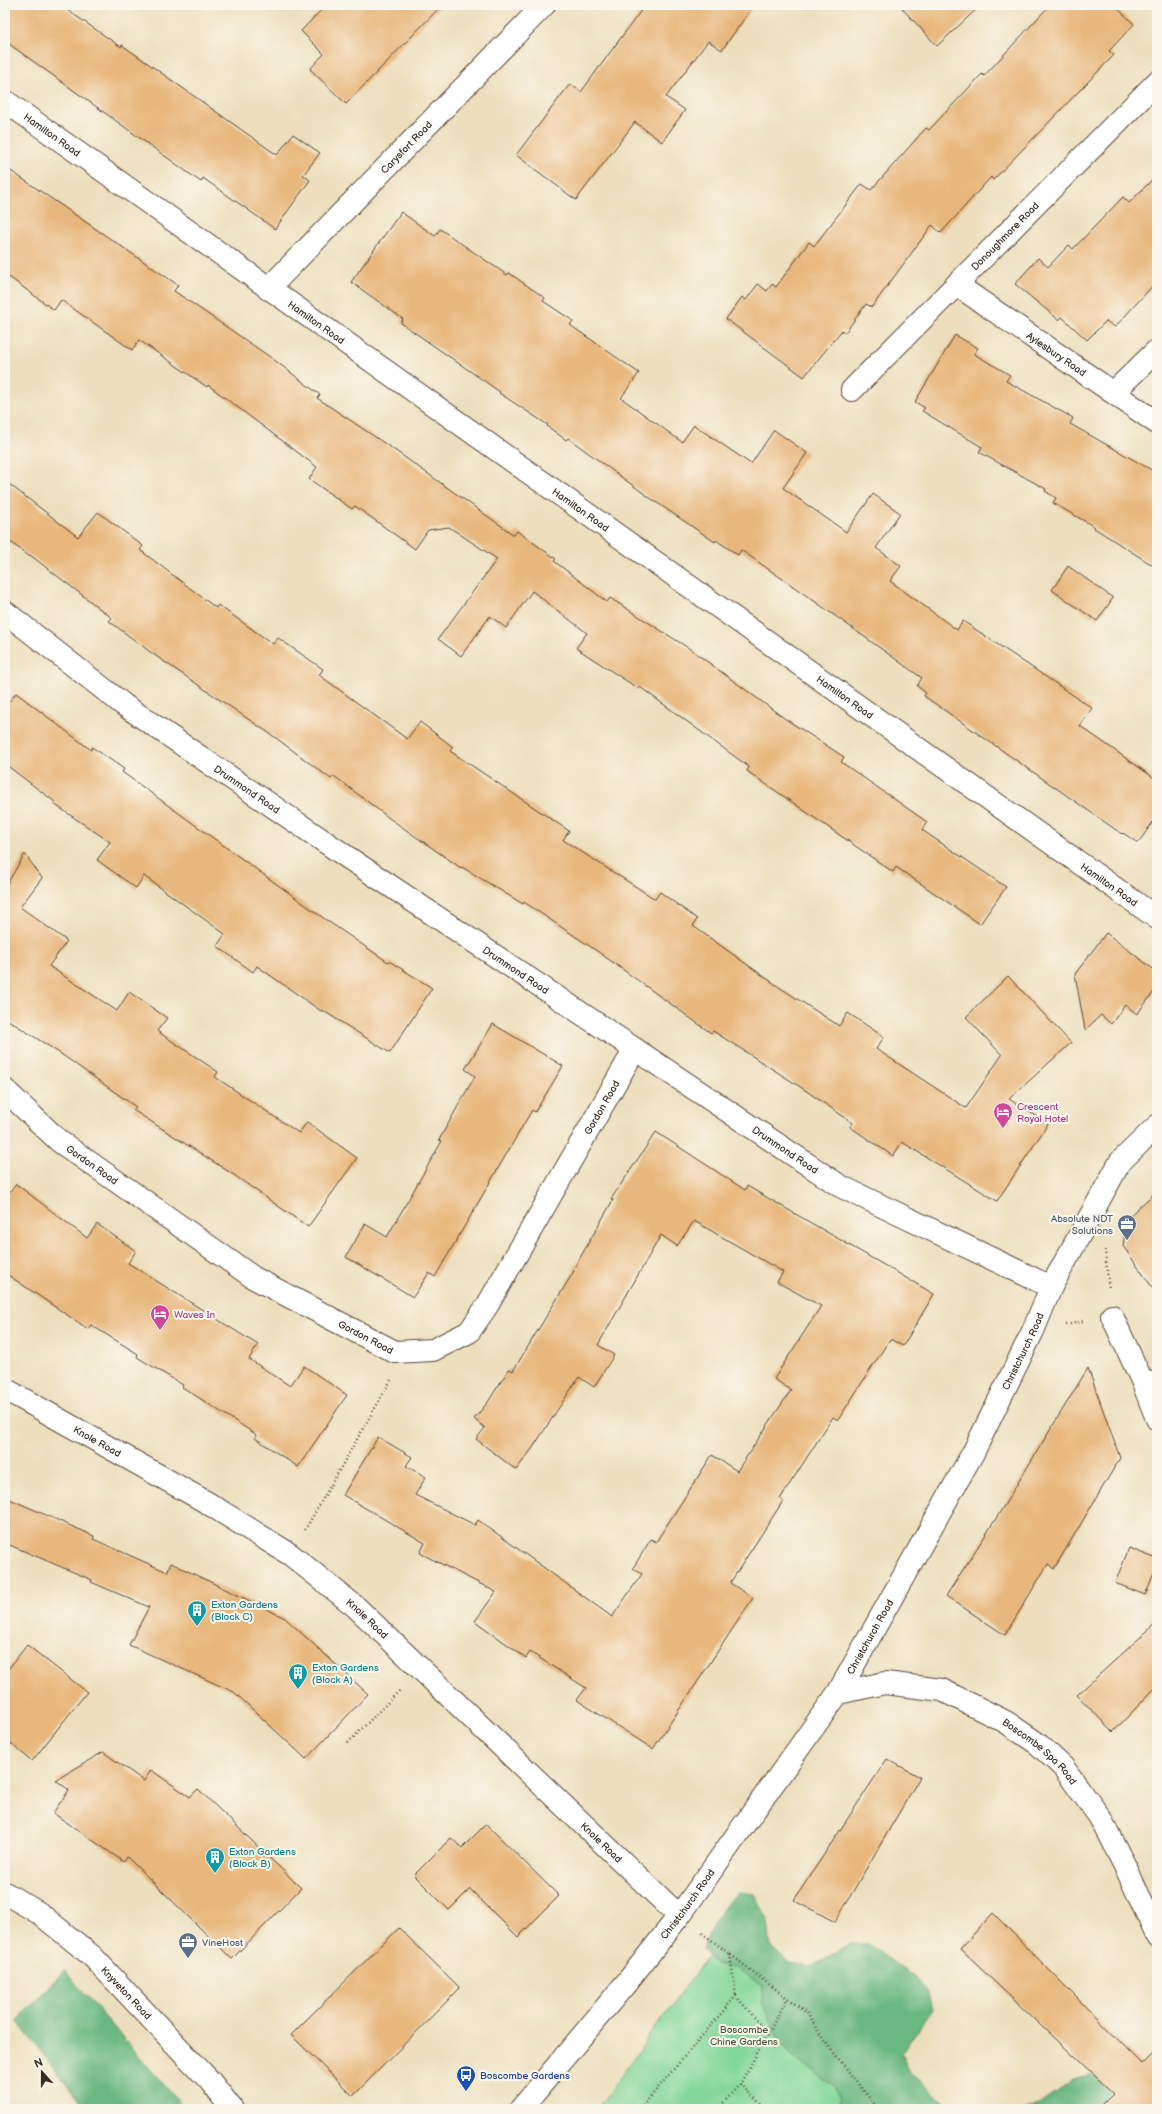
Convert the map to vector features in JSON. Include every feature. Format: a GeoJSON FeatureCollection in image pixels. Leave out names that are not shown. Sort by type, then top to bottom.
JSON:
{"type":"FeatureCollection","features":[{"type":"Feature","properties":{"kind":"street","name":"Carysfort Road"},"geometry":{"type":"LineString","coordinates":[[268,289],[544,5]]}},
{"type":"Feature","properties":{"kind":"street","name":"Donoughmore Road"},"geometry":{"type":"LineString","coordinates":[[852,390],[1157,82]]}},
{"type":"Feature","properties":{"kind":"street","name":"Hamilton Road"},"geometry":{"type":"LineString","coordinates":[[5,101],[268,289],[1157,918]]}},
{"type":"Feature","properties":{"kind":"street","name":"Aylesbury Road"},"geometry":{"type":"LineString","coordinates":[[957,285],[1157,423]]}},
{"type":"Feature","properties":{"kind":"street"},"geometry":{"type":"LineString","coordinates":[[1114,392],[1157,350]]}},
{"type":"Feature","properties":{"kind":"street","name":"Drummond Road"},"geometry":{"type":"LineString","coordinates":[[5,612],[124,705],[350,859],[840,1186],[1051,1287]]}},
{"type":"Feature","properties":{"kind":"street","name":"Gordon Road"},"geometry":{"type":"LineString","coordinates":[[5,1090],[59,1141],[254,1278],[395,1352],[407,1352],[433,1350],[469,1332],[488,1306],[635,1049]]}},
{"type":"Feature","properties":{"kind":"street","name":"Christchurch Road"},"geometry":{"type":"LineString","coordinates":[[521,2109],[627,1982],[679,1916],[838,1693],[974,1451],[1033,1331],[1051,1287],[1120,1162],[1157,1126]]}},
{"type":"Feature","properties":{"kind":"street"},"geometry":{"type":"LineString","coordinates":[[1112,1316],[1150,1380],[1157,1419]]}},
{"type":"Feature","properties":{"kind":"street","name":"Knole Road"},"geometry":{"type":"LineString","coordinates":[[5,1388],[206,1502],[291,1554],[356,1607],[679,1916]]}},
{"type":"Feature","properties":{"kind":"street","name":"Boscombe Spa Road"},"geometry":{"type":"LineString","coordinates":[[838,1693],[885,1683],[942,1690],[1006,1722],[1038,1744],[1063,1767],[1099,1816],[1127,1870],[1157,1936]]}},
{"type":"Feature","properties":{"kind":"street","name":"Knyveton Road"},"geometry":{"type":"LineString","coordinates":[[5,1894],[39,1913],[92,1956],[210,2081],[232,2109]]}},
{"type":"Feature","properties":{"kind":"path"},"geometry":{"type":"LineString","coordinates":[[1033,1331],[1112,1316],[1105,1245]]}},
{"type":"Feature","properties":{"kind":"path"},"geometry":{"type":"LineString","coordinates":[[291,1554],[407,1352]]}},
{"type":"Feature","properties":{"kind":"path"},"geometry":{"type":"LineString","coordinates":[[348,1742],[421,1669]]}},
{"type":"Feature","properties":{"kind":"path"},"geometry":{"type":"LineString","coordinates":[[679,1916],[807,2013],[824,2039],[878,2109]]}},
{"type":"Feature","properties":{"kind":"path"},"geometry":{"type":"LineString","coordinates":[[730,1954],[736,1996],[767,2032]]}},
{"type":"Feature","properties":{"kind":"path"},"geometry":{"type":"LineString","coordinates":[[640,2109],[736,1996]]}},
{"type":"Feature","properties":{"kind":"path"},"geometry":{"type":"LineString","coordinates":[[718,2109],[740,2084],[767,2032],[787,1999]]}},
{"type":"Feature","properties":{"kind":"path"},"geometry":{"type":"LineString","coordinates":[[740,2084],[766,2109]]}},
{"type":"Feature","properties":{"kind":"green space"},"geometry":{"type":"Polygon","coordinates":[[[738,1892],[754,1894],[768,1921],[771,1947],[789,1964],[811,1967],[850,1944],[868,1944],[915,1978],[928,1993],[932,2009],[901,2054],[910,2072],[946,2103],[960,2109],[838,2109],[840,2099],[832,2084],[794,2058],[779,2040],[763,2005],[763,1987],[738,1969],[715,1964],[703,1950],[716,1918],[738,1892]]]}},
{"type":"Feature","properties":{"kind":"green space","name":"Boscombe Chine Gardens"},"geometry":{"type":"Polygon","coordinates":[[[717,1943],[938,2109],[597,2109],[717,1943]]]}},
{"type":"Feature","properties":{"kind":"green space"},"geometry":{"type":"Polygon","coordinates":[[[64,1970],[185,2109],[86,2109],[17,2021],[64,1970]]]}},
{"type":"Feature","properties":{"kind":"green space"},"geometry":{"type":"Polygon","coordinates":[[[1113,2070],[1112,2089],[1096,2109],[1026,2109],[1038,2105],[1074,2080],[1113,2070]]]}},
{"type":"Feature","properties":{"kind":"building"},"geometry":{"type":"Polygon","coordinates":[[[5,5],[60,5],[121,47],[122,45],[277,155],[293,134],[320,153],[303,175],[310,180],[275,229],[203,178],[201,182],[5,41],[5,5]]]}},
{"type":"Feature","properties":{"kind":"building"},"geometry":{"type":"Polygon","coordinates":[[[326,5],[442,5],[346,104],[310,69],[324,54],[301,31],[326,5]]]}},
{"type":"Feature","properties":{"kind":"building"},"geometry":{"type":"Polygon","coordinates":[[[645,5],[754,5],[722,50],[708,41],[666,97],[685,110],[662,142],[635,122],[576,200],[516,155],[570,84],[581,92],[645,5]]]}},
{"type":"Feature","properties":{"kind":"building"},"geometry":{"type":"Polygon","coordinates":[[[899,5],[981,5],[937,46],[899,5]]]}},
{"type":"Feature","properties":{"kind":"building"},"geometry":{"type":"Polygon","coordinates":[[[1050,5],[1114,5],[1134,24],[1109,51],[1114,55],[993,180],[991,177],[941,233],[932,225],[872,307],[866,304],[845,333],[842,330],[804,377],[726,319],[742,297],[746,300],[758,284],[767,291],[772,284],[776,287],[809,242],[814,246],[862,184],[871,190],[926,128],[929,130],[982,74],[984,76],[1050,5]]]}},
{"type":"Feature","properties":{"kind":"building"},"geometry":{"type":"Polygon","coordinates":[[[5,167],[178,285],[174,291],[273,359],[320,395],[317,398],[393,449],[514,535],[517,531],[556,559],[554,561],[607,602],[610,598],[690,649],[784,718],[844,757],[841,762],[927,822],[922,830],[1006,887],[980,924],[896,867],[893,872],[747,771],[749,767],[640,687],[639,689],[576,648],[587,633],[532,591],[506,628],[490,616],[461,656],[438,639],[497,559],[449,527],[428,530],[415,549],[355,506],[352,509],[309,479],[317,467],[208,385],[207,387],[139,340],[132,350],[61,300],[54,310],[5,274],[5,167]]]}},
{"type":"Feature","properties":{"kind":"building"},"geometry":{"type":"Polygon","coordinates":[[[1157,175],[1157,281],[1115,327],[1106,321],[1087,340],[1062,317],[1059,320],[1015,284],[1038,258],[1048,267],[1069,245],[1073,249],[1123,197],[1129,203],[1157,175]]]}},
{"type":"Feature","properties":{"kind":"building"},"geometry":{"type":"Polygon","coordinates":[[[401,212],[435,236],[440,229],[507,275],[509,273],[545,298],[543,301],[573,321],[570,325],[639,373],[621,398],[682,442],[694,425],[751,464],[774,430],[807,453],[783,488],[846,532],[873,494],[900,513],[876,548],[901,566],[890,581],[957,630],[963,621],[1092,708],[1080,726],[1157,780],[1157,816],[1138,843],[1123,833],[1122,834],[924,696],[926,693],[917,686],[922,678],[820,605],[741,550],[738,555],[716,540],[715,542],[650,498],[568,438],[566,440],[547,426],[548,425],[499,393],[500,392],[401,323],[403,319],[351,282],[401,212]]]}},
{"type":"Feature","properties":{"kind":"building"},"geometry":{"type":"Polygon","coordinates":[[[955,335],[978,348],[974,354],[1010,375],[1006,381],[1073,418],[1070,424],[1157,473],[1157,568],[1094,528],[1095,527],[1053,503],[1056,498],[1045,491],[1046,489],[979,452],[982,447],[922,411],[925,408],[915,402],[955,335]]]}},
{"type":"Feature","properties":{"kind":"building"},"geometry":{"type":"Polygon","coordinates":[[[5,481],[78,537],[98,512],[143,546],[140,550],[216,608],[218,605],[273,644],[278,638],[323,669],[319,675],[407,739],[420,722],[453,747],[450,751],[569,831],[563,840],[655,899],[660,892],[697,919],[693,926],[776,985],[839,1026],[848,1013],[884,1037],[876,1049],[966,1108],[1002,1055],[966,1017],[1008,976],[1071,1043],[1009,1099],[1048,1124],[997,1201],[902,1142],[893,1156],[850,1127],[853,1123],[799,1086],[713,1031],[711,1033],[597,951],[524,902],[523,904],[462,867],[461,868],[389,818],[334,776],[331,779],[276,738],[153,654],[109,621],[112,618],[30,555],[29,556],[5,538],[5,481]]]}},
{"type":"Feature","properties":{"kind":"building"},"geometry":{"type":"Polygon","coordinates":[[[1068,566],[1113,598],[1097,621],[1052,590],[1068,566]]]}},
{"type":"Feature","properties":{"kind":"building"},"geometry":{"type":"Polygon","coordinates":[[[16,693],[91,750],[92,747],[124,769],[122,772],[329,922],[388,962],[389,961],[432,988],[390,1053],[322,1010],[321,1011],[257,966],[253,972],[217,946],[225,934],[144,876],[136,888],[97,860],[110,842],[54,804],[55,802],[5,764],[5,707],[16,693]]]}},
{"type":"Feature","properties":{"kind":"building"},"geometry":{"type":"Polygon","coordinates":[[[25,854],[42,878],[20,907],[67,941],[49,966],[117,1011],[129,992],[167,1018],[157,1031],[218,1072],[215,1077],[299,1133],[307,1122],[357,1158],[308,1227],[234,1175],[133,1110],[136,1107],[61,1054],[5,1018],[5,887],[25,854]]]}},
{"type":"Feature","properties":{"kind":"building"},"geometry":{"type":"Polygon","coordinates":[[[1106,933],[1157,972],[1157,988],[1137,1014],[1125,1005],[1111,1024],[1101,1015],[1085,1030],[1075,974],[1106,933]]]}},
{"type":"Feature","properties":{"kind":"building"},"geometry":{"type":"Polygon","coordinates":[[[493,1024],[563,1066],[535,1112],[532,1110],[435,1277],[429,1273],[413,1297],[346,1257],[365,1224],[387,1237],[442,1141],[439,1140],[475,1076],[465,1069],[493,1024]]]}},
{"type":"Feature","properties":{"kind":"building"},"geometry":{"type":"Polygon","coordinates":[[[656,1132],[745,1190],[747,1186],[934,1294],[903,1346],[890,1339],[838,1420],[833,1417],[780,1499],[783,1501],[730,1583],[753,1598],[653,1749],[577,1700],[586,1688],[530,1652],[526,1658],[475,1621],[496,1592],[420,1553],[425,1543],[343,1495],[378,1437],[412,1457],[406,1466],[426,1477],[415,1495],[475,1525],[478,1520],[612,1617],[642,1574],[633,1568],[651,1539],[656,1542],[712,1455],[737,1471],[791,1390],[774,1379],[821,1306],[777,1282],[783,1272],[694,1221],[677,1246],[661,1235],[598,1345],[614,1355],[594,1387],[579,1377],[532,1449],[516,1470],[476,1439],[485,1428],[474,1419],[488,1402],[509,1369],[513,1371],[574,1271],[573,1270],[613,1200],[611,1199],[656,1132]]]}},
{"type":"Feature","properties":{"kind":"building"},"geometry":{"type":"Polygon","coordinates":[[[16,1184],[87,1238],[97,1224],[136,1251],[128,1263],[258,1345],[249,1359],[290,1386],[304,1366],[347,1395],[298,1467],[255,1438],[257,1435],[182,1387],[183,1385],[137,1357],[138,1354],[91,1325],[88,1329],[5,1273],[5,1199],[16,1184]]]}},
{"type":"Feature","properties":{"kind":"building"},"geometry":{"type":"Polygon","coordinates":[[[1157,1191],[1157,1294],[1123,1246],[1127,1218],[1157,1191]]]}},
{"type":"Feature","properties":{"kind":"building"},"geometry":{"type":"Polygon","coordinates":[[[1088,1368],[1120,1458],[1054,1569],[1048,1564],[1005,1635],[946,1596],[997,1517],[1088,1368]]]}},
{"type":"Feature","properties":{"kind":"building"},"geometry":{"type":"Polygon","coordinates":[[[5,1497],[94,1536],[93,1539],[167,1572],[171,1563],[285,1618],[368,1694],[306,1759],[234,1692],[129,1645],[149,1607],[91,1582],[92,1580],[5,1543],[5,1497]]]}},
{"type":"Feature","properties":{"kind":"building"},"geometry":{"type":"Polygon","coordinates":[[[1129,1548],[1157,1559],[1157,1566],[1145,1595],[1115,1583],[1129,1548]]]}},
{"type":"Feature","properties":{"kind":"building"},"geometry":{"type":"Polygon","coordinates":[[[1157,1622],[1157,1686],[1113,1732],[1077,1695],[1157,1622]]]}},
{"type":"Feature","properties":{"kind":"building"},"geometry":{"type":"Polygon","coordinates":[[[27,1645],[87,1692],[32,1761],[5,1739],[5,1673],[27,1645]]]}},
{"type":"Feature","properties":{"kind":"building","name":"Exton Gardens (Block B)"},"geometry":{"type":"Polygon","coordinates":[[[103,1752],[144,1781],[151,1770],[190,1797],[198,1789],[301,1888],[232,1959],[127,1857],[124,1862],[53,1813],[69,1790],[56,1780],[103,1752]]]}},
{"type":"Feature","properties":{"kind":"building"},"geometry":{"type":"Polygon","coordinates":[[[887,1759],[920,1777],[835,1922],[794,1900],[887,1759]]]}},
{"type":"Feature","properties":{"kind":"building"},"geometry":{"type":"Polygon","coordinates":[[[486,1824],[559,1896],[518,1937],[470,1889],[449,1910],[414,1875],[451,1838],[462,1848],[486,1824]]]}},
{"type":"Feature","properties":{"kind":"building"},"geometry":{"type":"Polygon","coordinates":[[[993,1913],[1142,2064],[1157,2049],[1157,2109],[1098,2109],[1113,2094],[960,1949],[993,1913]]]}},
{"type":"Feature","properties":{"kind":"building"},"geometry":{"type":"Polygon","coordinates":[[[399,1928],[460,1988],[353,2096],[291,2035],[399,1928]]]}},
{"type":"Feature","properties":{"kind":"place","name":"Crescent Royal Hotel"},"geometry":{"type":"Point","coordinates":[1003,1129]}},
{"type":"Feature","properties":{"kind":"place","name":"Absolute NDT Solutions"},"geometry":{"type":"Point","coordinates":[1127,1241]}},
{"type":"Feature","properties":{"kind":"place","name":"Waves In"},"geometry":{"type":"Point","coordinates":[160,1331]}},
{"type":"Feature","properties":{"kind":"place","name":"Exton Gardens (Block C)"},"geometry":{"type":"Point","coordinates":[197,1627]}},
{"type":"Feature","properties":{"kind":"place","name":"Exton Gardens (Block A)"},"geometry":{"type":"Point","coordinates":[298,1690]}},
{"type":"Feature","properties":{"kind":"place","name":"Exton Gardens (Block B)"},"geometry":{"type":"Point","coordinates":[215,1874]}},
{"type":"Feature","properties":{"kind":"place","name":"VineHost"},"geometry":{"type":"Point","coordinates":[188,1959]}},
{"type":"Feature","properties":{"kind":"place","name":"Boscombe Gardens"},"geometry":{"type":"Point","coordinates":[466,2092]}}]}
